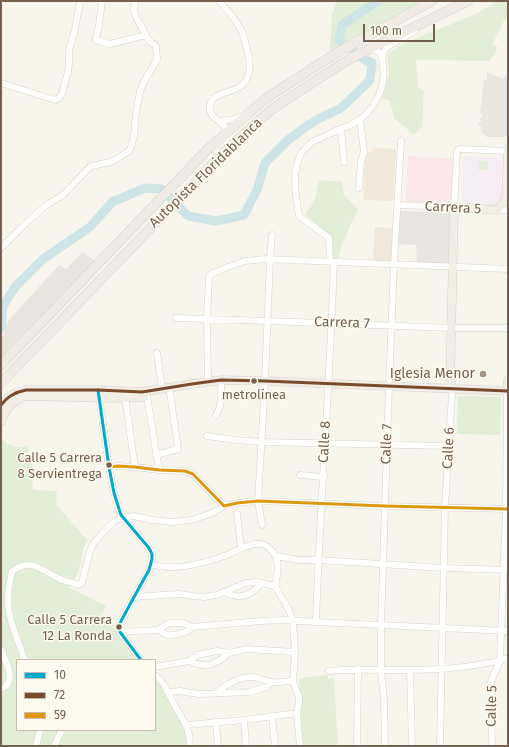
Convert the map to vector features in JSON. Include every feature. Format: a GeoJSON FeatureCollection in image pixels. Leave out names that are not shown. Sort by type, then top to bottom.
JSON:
{"type":"FeatureCollection","features":[{"type":"Feature","properties":{"kind":"highway","name":"Autopista Floridablanca"},"geometry":{"type":"LineString","coordinates":[[1,365],[210,147],[265,99],[338,52],[432,1]]}},
{"type":"Feature","properties":{"kind":"highway","name":"Autopista Floridablanca"},"geometry":{"type":"LineString","coordinates":[[1,383],[225,150],[272,109],[343,62],[468,1]]}},
{"type":"Feature","properties":{"kind":"main road"},"geometry":{"type":"LineString","coordinates":[[496,210],[502,205],[506,197],[508,151]]}},
{"type":"Feature","properties":{"kind":"main road","name":"Carrera 5"},"geometry":{"type":"LineString","coordinates":[[454,207],[496,210]]}},
{"type":"Feature","properties":{"kind":"main road","name":"Calle 6"},"geometry":{"type":"LineString","coordinates":[[451,389],[454,207]]}},
{"type":"Feature","properties":{"kind":"main road"},"geometry":{"type":"LineString","coordinates":[[2,418],[13,402],[25,396],[142,392],[193,388],[204,382],[221,380],[508,391]]}},
{"type":"Feature","properties":{"kind":"main road","name":"Calle 5"},"geometry":{"type":"LineString","coordinates":[[508,380],[508,391]]}},
{"type":"Feature","properties":{"kind":"main road"},"geometry":{"type":"LineString","coordinates":[[1,405],[16,392],[26,390],[99,394],[124,398],[147,396],[166,390]]}},
{"type":"Feature","properties":{"kind":"main road"},"geometry":{"type":"LineString","coordinates":[[2,418],[10,396]]}},
{"type":"Feature","properties":{"kind":"street"},"geometry":{"type":"LineString","coordinates":[[1,83],[55,100],[59,98],[68,72],[69,51],[80,1]]}},
{"type":"Feature","properties":{"kind":"street"},"geometry":{"type":"LineString","coordinates":[[102,1],[96,40],[110,44],[146,35]]}},
{"type":"Feature","properties":{"kind":"street"},"geometry":{"type":"LineString","coordinates":[[1,248],[45,206],[63,195],[91,166],[111,162],[129,151],[134,136],[140,91],[157,59],[155,45],[152,44],[136,17],[134,10],[135,1]]}},
{"type":"Feature","properties":{"kind":"street"},"geometry":{"type":"LineString","coordinates":[[219,1],[232,15],[240,27],[244,36],[250,64],[249,74],[241,86],[213,99],[210,105],[210,112],[225,125],[227,132]]}},
{"type":"Feature","properties":{"kind":"street"},"geometry":{"type":"LineString","coordinates":[[382,60],[386,48],[416,31],[421,24]]}},
{"type":"Feature","properties":{"kind":"street"},"geometry":{"type":"LineString","coordinates":[[344,162],[341,129],[348,127],[360,119],[372,108],[380,93],[382,85],[383,77],[381,55],[375,50],[367,50]]}},
{"type":"Feature","properties":{"kind":"street"},"geometry":{"type":"LineString","coordinates":[[220,121],[234,119],[248,114]]}},
{"type":"Feature","properties":{"kind":"street"},"geometry":{"type":"LineString","coordinates":[[359,188],[361,161],[364,152],[360,119]]}},
{"type":"Feature","properties":{"kind":"street","name":"Calle 8"},"geometry":{"type":"LineString","coordinates":[[316,622],[318,560],[332,323],[332,262],[329,238],[299,216],[296,176],[297,165],[302,153],[312,142],[341,129]]}},
{"type":"Feature","properties":{"kind":"street","name":"Calle 7"},"geometry":{"type":"LineString","coordinates":[[385,746],[384,700],[381,670],[381,625],[394,264],[401,142]]}},
{"type":"Feature","properties":{"kind":"street","name":"Calle 6"},"geometry":{"type":"LineString","coordinates":[[454,207],[458,150],[508,151]]}},
{"type":"Feature","properties":{"kind":"street","name":"Carrera 5"},"geometry":{"type":"LineString","coordinates":[[397,205],[454,207]]}},
{"type":"Feature","properties":{"kind":"street","name":"Carrera 5"},"geometry":{"type":"LineString","coordinates":[[496,210],[508,210]]}},
{"type":"Feature","properties":{"kind":"street"},"geometry":{"type":"LineString","coordinates":[[262,525],[258,501],[272,235]]}},
{"type":"Feature","properties":{"kind":"street"},"geometry":{"type":"LineString","coordinates":[[204,382],[210,275],[244,260],[270,259],[508,269]]}},
{"type":"Feature","properties":{"kind":"street","name":"Carrera 7"},"geometry":{"type":"LineString","coordinates":[[176,318],[451,328],[508,328]]}},
{"type":"Feature","properties":{"kind":"street"},"geometry":{"type":"LineString","coordinates":[[156,455],[178,449],[157,353]]}},
{"type":"Feature","properties":{"kind":"street"},"geometry":{"type":"LineString","coordinates":[[216,414],[220,404],[221,380]]}},
{"type":"Feature","properties":{"kind":"street","name":"Calle 6"},"geometry":{"type":"LineString","coordinates":[[440,746],[445,507],[452,394],[451,389]]}},
{"type":"Feature","properties":{"kind":"street","name":"Calle 5"},"geometry":{"type":"LineString","coordinates":[[492,746],[491,681],[500,661],[506,570],[508,391]]}},
{"type":"Feature","properties":{"kind":"street"},"geometry":{"type":"LineString","coordinates":[[99,394],[109,467],[114,492],[122,517],[149,548],[152,554],[151,564],[145,579],[120,620],[119,625],[120,632],[140,659]]}},
{"type":"Feature","properties":{"kind":"street"},"geometry":{"type":"LineString","coordinates":[[147,396],[159,470]]}},
{"type":"Feature","properties":{"kind":"street"},"geometry":{"type":"LineString","coordinates":[[124,398],[135,467]]}},
{"type":"Feature","properties":{"kind":"street"},"geometry":{"type":"LineString","coordinates":[[207,436],[262,442],[449,446]]}},
{"type":"Feature","properties":{"kind":"street"},"geometry":{"type":"LineString","coordinates":[[109,467],[118,466],[185,471],[193,474],[224,506]]}},
{"type":"Feature","properties":{"kind":"street"},"geometry":{"type":"LineString","coordinates":[[300,475],[324,477]]}},
{"type":"Feature","properties":{"kind":"street"},"geometry":{"type":"LineString","coordinates":[[25,659],[10,617],[8,600],[12,571],[19,566],[32,565],[62,580],[78,585],[82,583],[90,551],[94,543],[110,525],[122,517],[134,516],[171,522],[192,520],[212,513],[224,506],[258,501],[507,509]]}},
{"type":"Feature","properties":{"kind":"street"},"geometry":{"type":"LineString","coordinates":[[237,514],[241,548]]}},
{"type":"Feature","properties":{"kind":"street"},"geometry":{"type":"LineString","coordinates":[[151,564],[158,566],[190,566],[256,544],[261,544],[268,547],[276,556],[278,575],[275,586],[290,612],[293,621],[295,652],[293,681],[299,697],[297,713],[300,746]]}},
{"type":"Feature","properties":{"kind":"street"},"geometry":{"type":"LineString","coordinates":[[276,556],[299,560],[318,560],[332,564],[384,564],[506,570]]}},
{"type":"Feature","properties":{"kind":"street"},"geometry":{"type":"LineString","coordinates":[[134,597],[179,594],[204,597],[217,595],[246,583],[256,582],[275,586]]}},
{"type":"Feature","properties":{"kind":"street"},"geometry":{"type":"LineString","coordinates":[[224,592],[229,595],[241,596],[252,593],[262,583]]}},
{"type":"Feature","properties":{"kind":"street"},"geometry":{"type":"LineString","coordinates":[[120,632],[158,630],[169,623],[183,624],[192,627],[285,620],[508,631]]}},
{"type":"Feature","properties":{"kind":"street"},"geometry":{"type":"LineString","coordinates":[[158,630],[165,635],[184,633],[192,627]]}},
{"type":"Feature","properties":{"kind":"street"},"geometry":{"type":"LineString","coordinates":[[156,667],[189,661],[197,655],[218,651],[229,653],[247,649],[295,652]]}},
{"type":"Feature","properties":{"kind":"street"},"geometry":{"type":"LineString","coordinates":[[1,650],[10,674],[10,680],[7,686],[1,689]]}},
{"type":"Feature","properties":{"kind":"street"},"geometry":{"type":"LineString","coordinates":[[189,661],[197,665],[205,666],[221,660],[229,653]]}},
{"type":"Feature","properties":{"kind":"street"},"geometry":{"type":"LineString","coordinates":[[329,671],[358,669],[441,669],[465,667],[500,661],[508,658]]}},
{"type":"Feature","properties":{"kind":"street"},"geometry":{"type":"LineString","coordinates":[[357,746],[358,669]]}},
{"type":"Feature","properties":{"kind":"street"},"geometry":{"type":"LineString","coordinates":[[410,670],[412,746]]}},
{"type":"Feature","properties":{"kind":"street"},"geometry":{"type":"LineString","coordinates":[[156,676],[163,683],[186,725],[189,734],[190,746]]}},
{"type":"Feature","properties":{"kind":"street"},"geometry":{"type":"LineString","coordinates":[[215,694],[233,682],[244,678],[262,678],[272,682],[293,681]]}},
{"type":"Feature","properties":{"kind":"street"},"geometry":{"type":"LineString","coordinates":[[168,692],[215,694],[249,692],[267,687],[272,682]]}},
{"type":"Feature","properties":{"kind":"street"},"geometry":{"type":"LineString","coordinates":[[186,725],[244,720],[297,713]]}},
{"type":"Feature","properties":{"kind":"street"},"geometry":{"type":"LineString","coordinates":[[272,716],[275,746]]}},
{"type":"Feature","properties":{"kind":"street"},"geometry":{"type":"LineString","coordinates":[[244,720],[246,746]]}},
{"type":"Feature","properties":{"kind":"street"},"geometry":{"type":"LineString","coordinates":[[216,722],[218,746]]}},
{"type":"Feature","properties":{"kind":"street"},"geometry":{"type":"LineString","coordinates":[[36,746],[40,731]]}},
{"type":"Feature","properties":{"kind":"street"},"geometry":{"type":"LineString","coordinates":[[54,746],[61,731]]}},
{"type":"Feature","properties":{"kind":"shaded area"},"geometry":{"type":"Polygon","coordinates":[[[487,72],[503,79],[506,75],[508,77],[508,131],[507,136],[504,137],[487,137],[480,130],[482,128],[478,124],[481,121],[479,119],[483,116],[480,112],[484,79],[487,80],[487,72]]]}},
{"type":"Feature","properties":{"kind":"shaded area"},"geometry":{"type":"Polygon","coordinates":[[[373,148],[396,149],[393,201],[363,200],[365,158],[373,148]]]}},
{"type":"Feature","properties":{"kind":"shaded area"},"geometry":{"type":"Polygon","coordinates":[[[408,156],[455,159],[451,201],[447,203],[406,202],[408,156]]]}},
{"type":"Feature","properties":{"kind":"shaded area"},"geometry":{"type":"Polygon","coordinates":[[[464,156],[502,158],[501,186],[503,187],[503,201],[496,206],[478,207],[478,204],[462,204],[464,156]]]}},
{"type":"Feature","properties":{"kind":"shaded area"},"geometry":{"type":"Polygon","coordinates":[[[399,211],[453,213],[450,265],[417,263],[416,245],[398,244],[399,211]]]}},
{"type":"Feature","properties":{"kind":"shaded area"},"geometry":{"type":"Polygon","coordinates":[[[375,227],[393,228],[391,263],[373,262],[375,227]]]}},
{"type":"Feature","properties":{"kind":"shaded area"},"geometry":{"type":"Polygon","coordinates":[[[83,252],[96,262],[1,361],[1,344],[7,322],[59,265],[66,269],[83,252]]]}},
{"type":"Feature","properties":{"kind":"green space"},"geometry":{"type":"Polygon","coordinates":[[[337,1],[421,1],[402,13],[330,50],[332,14],[337,1]]]}},
{"type":"Feature","properties":{"kind":"green space"},"geometry":{"type":"Polygon","coordinates":[[[498,1],[508,1],[508,20],[505,19],[492,45],[498,47],[490,61],[416,60],[418,87],[424,91],[422,126],[414,135],[394,118],[390,101],[382,98],[389,74],[387,54],[405,43],[476,14],[498,1]]]}},
{"type":"Feature","properties":{"kind":"green space"},"geometry":{"type":"Polygon","coordinates":[[[480,161],[488,161],[488,170],[478,170],[480,161]]]}},
{"type":"Feature","properties":{"kind":"green space"},"geometry":{"type":"Polygon","coordinates":[[[319,180],[342,182],[344,195],[358,209],[342,244],[338,261],[332,261],[332,238],[305,214],[314,203],[319,180]]]}},
{"type":"Feature","properties":{"kind":"green space"},"geometry":{"type":"Polygon","coordinates":[[[458,396],[501,397],[500,435],[457,434],[458,396]]]}},
{"type":"Feature","properties":{"kind":"green space"},"geometry":{"type":"Polygon","coordinates":[[[1,437],[9,445],[20,447],[28,445],[29,458],[32,458],[33,490],[57,491],[56,504],[87,540],[78,572],[74,581],[68,587],[106,606],[98,619],[114,625],[118,634],[137,659],[16,659],[16,731],[156,731],[156,679],[162,684],[184,725],[189,746],[1,746],[1,437]]]}},
{"type":"Feature","properties":{"kind":"green space"},"geometry":{"type":"Polygon","coordinates":[[[328,675],[328,679],[334,678],[338,746],[302,746],[299,719],[301,714],[299,679],[328,675]]]}},
{"type":"Feature","properties":{"kind":"waterway"},"geometry":{"type":"LineString","coordinates":[[1,328],[3,306],[15,287],[43,259],[90,227],[112,202],[145,188],[162,189],[188,216],[216,221],[244,215],[257,190],[265,163],[288,140],[314,121],[341,108],[370,80],[372,63],[365,60],[339,40],[342,25],[378,1]]}},
{"type":"Feature","properties":{"kind":"transit line","name":"72"},"geometry":{"type":"LineString","coordinates":[[1,405],[12,395],[26,390],[98,390],[142,392],[221,380],[508,391]]}},
{"type":"Feature","properties":{"kind":"transit line","name":"10"},"geometry":{"type":"LineString","coordinates":[[98,390],[109,467],[114,493],[121,515],[149,548],[152,554],[149,570],[119,625],[120,632],[140,659]]}},
{"type":"Feature","properties":{"kind":"transit line","name":"59"},"geometry":{"type":"LineString","coordinates":[[109,467],[118,466],[185,471],[193,474],[224,506],[258,501],[508,509]]}},
{"type":"Feature","properties":{"kind":"place","name":"Iglesia Menor"},"geometry":{"type":"Point","coordinates":[483,374]}},
{"type":"Feature","properties":{"kind":"place","name":"metrolínea"},"geometry":{"type":"Point","coordinates":[254,381]}},
{"type":"Feature","properties":{"kind":"place","name":"Calle 5 Carrera 8 Servientrega"},"geometry":{"type":"Point","coordinates":[109,465]}},
{"type":"Feature","properties":{"kind":"place","name":"Calle 5 Carrera 12 La Ronda"},"geometry":{"type":"Point","coordinates":[119,627]}}]}
